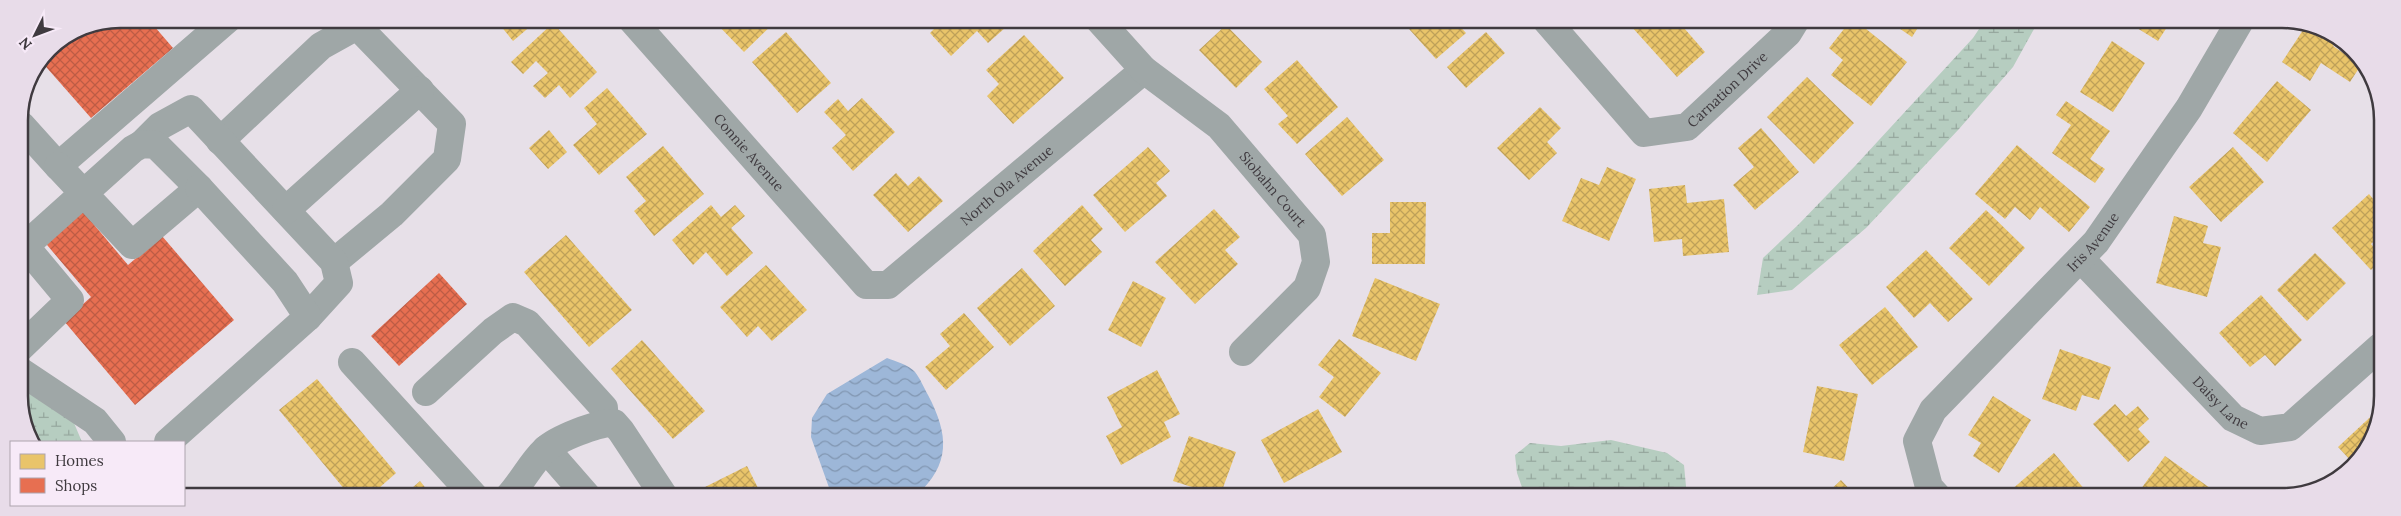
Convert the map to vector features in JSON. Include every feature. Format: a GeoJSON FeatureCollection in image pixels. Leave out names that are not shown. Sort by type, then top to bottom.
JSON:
{"type":"FeatureCollection","features":[{"type":"Feature","properties":{"kind":"street"},"geometry":{"type":"LineString","coordinates":[[58,166],[218,28]]}},
{"type":"Feature","properties":{"kind":"street"},"geometry":{"type":"LineString","coordinates":[[220,141],[321,46],[353,28]]}},
{"type":"Feature","properties":{"kind":"street"},"geometry":{"type":"LineString","coordinates":[[334,262],[392,214],[447,160],[452,124],[359,28]]}},
{"type":"Feature","properties":{"kind":"street","name":"Connie Avenue"},"geometry":{"type":"LineString","coordinates":[[639,28],[866,285]]}},
{"type":"Feature","properties":{"kind":"street","name":"Siobahn Court"},"geometry":{"type":"LineString","coordinates":[[1106,28],[1144,70],[1219,126],[1312,235],[1316,262],[1307,288],[1243,352]]}},
{"type":"Feature","properties":{"kind":"street","name":"Carnation Drive"},"geometry":{"type":"LineString","coordinates":[[1553,28],[1644,133],[1687,126],[1791,28]]}},
{"type":"Feature","properties":{"kind":"street","name":"Iris Avenue"},"geometry":{"type":"LineString","coordinates":[[1930,488],[1917,441],[1933,410],[2096,242],[2179,123],[2236,28]]}},
{"type":"Feature","properties":{"kind":"street","name":"North Ola Avenue"},"geometry":{"type":"LineString","coordinates":[[866,285],[888,285],[1144,70]]}},
{"type":"Feature","properties":{"kind":"street"},"geometry":{"type":"LineString","coordinates":[[286,210],[420,90]]}},
{"type":"Feature","properties":{"kind":"street"},"geometry":{"type":"LineString","coordinates":[[28,242],[83,192],[133,149],[142,144],[160,126],[191,109],[334,262],[338,282],[308,317],[169,441]]}},
{"type":"Feature","properties":{"kind":"street"},"geometry":{"type":"LineString","coordinates":[[28,133],[132,245],[198,188]]}},
{"type":"Feature","properties":{"kind":"street"},"geometry":{"type":"LineString","coordinates":[[142,144],[156,145],[198,188],[285,282],[308,317]]}},
{"type":"Feature","properties":{"kind":"street"},"geometry":{"type":"LineString","coordinates":[[28,254],[70,300],[28,340]]}},
{"type":"Feature","properties":{"kind":"street","name":"Daisy Lane"},"geometry":{"type":"LineString","coordinates":[[2081,259],[2233,418],[2260,431],[2290,427],[2374,352]]}},
{"type":"Feature","properties":{"kind":"street"},"geometry":{"type":"LineString","coordinates":[[426,392],[493,331],[513,317],[527,322],[604,408],[604,422]]}},
{"type":"Feature","properties":{"kind":"street"},"geometry":{"type":"LineString","coordinates":[[352,362],[467,488]]}},
{"type":"Feature","properties":{"kind":"street"},"geometry":{"type":"LineString","coordinates":[[28,376],[95,421],[111,441]]}},
{"type":"Feature","properties":{"kind":"street"},"geometry":{"type":"LineString","coordinates":[[515,488],[546,449],[576,433],[604,422],[614,423],[621,431],[659,488]]}},
{"type":"Feature","properties":{"kind":"street"},"geometry":{"type":"LineString","coordinates":[[546,449],[580,488]]}},
{"type":"Feature","properties":{"kind":"green space"},"geometry":{"type":"Polygon","coordinates":[[[1980,28],[2035,28],[2013,67],[1959,129],[1866,228],[1792,290],[1757,295],[1763,258],[1855,166],[1973,38],[1980,28]]]}},
{"type":"Feature","properties":{"kind":"green space"},"geometry":{"type":"Polygon","coordinates":[[[28,393],[74,423],[82,441],[40,441],[32,426],[29,414],[28,393]]]}},
{"type":"Feature","properties":{"kind":"green space"},"geometry":{"type":"Polygon","coordinates":[[[1611,440],[1667,453],[1684,465],[1686,488],[1522,488],[1517,473],[1515,455],[1530,443],[1561,446],[1611,440]]]}},
{"type":"Feature","properties":{"kind":"water"},"geometry":{"type":"Polygon","coordinates":[[[887,358],[909,367],[917,374],[935,410],[943,436],[941,461],[936,472],[923,488],[829,488],[811,437],[812,418],[827,394],[887,358]]]}},
{"type":"Feature","properties":{"kind":"building: Homes"},"geometry":{"type":"Polygon","coordinates":[[[502,28],[528,28],[513,41],[502,28]]]}},
{"type":"Feature","properties":{"kind":"building: Homes"},"geometry":{"type":"Polygon","coordinates":[[[548,28],[557,28],[597,72],[570,98],[559,85],[545,98],[533,86],[548,73],[536,61],[523,74],[511,62],[548,28]]]}},
{"type":"Feature","properties":{"kind":"building: Homes"},"geometry":{"type":"Polygon","coordinates":[[[721,28],[769,28],[744,52],[721,28]]]}},
{"type":"Feature","properties":{"kind":"building: Homes"},"geometry":{"type":"Polygon","coordinates":[[[935,28],[1005,28],[988,43],[977,31],[951,56],[930,33],[935,28]]]}},
{"type":"Feature","properties":{"kind":"building: Homes"},"geometry":{"type":"Polygon","coordinates":[[[1223,28],[1229,28],[1262,62],[1236,88],[1199,50],[1223,28]]]}},
{"type":"Feature","properties":{"kind":"building: Homes"},"geometry":{"type":"Polygon","coordinates":[[[1408,28],[1461,28],[1466,33],[1436,59],[1408,28]]]}},
{"type":"Feature","properties":{"kind":"building: Homes"},"geometry":{"type":"Polygon","coordinates":[[[1633,28],[1684,28],[1705,52],[1677,77],[1633,28]]]}},
{"type":"Feature","properties":{"kind":"building: Homes"},"geometry":{"type":"Polygon","coordinates":[[[1845,28],[1865,28],[1907,62],[1871,106],[1831,75],[1843,60],[1829,48],[1845,28]]]}},
{"type":"Feature","properties":{"kind":"building: Homes"},"geometry":{"type":"Polygon","coordinates":[[[1899,28],[1918,28],[1912,37],[1899,28]]]}},
{"type":"Feature","properties":{"kind":"building: Homes"},"geometry":{"type":"Polygon","coordinates":[[[2137,28],[2166,28],[2158,41],[2137,28]]]}},
{"type":"Feature","properties":{"kind":"building: Homes"},"geometry":{"type":"Polygon","coordinates":[[[2303,30],[2317,35],[2334,45],[2346,55],[2358,70],[2350,82],[2321,63],[2310,81],[2282,62],[2303,30]]]}},
{"type":"Feature","properties":{"kind":"building: Homes"},"geometry":{"type":"Polygon","coordinates":[[[786,32],[831,83],[797,113],[752,62],[786,32]]]}},
{"type":"Feature","properties":{"kind":"building: Homes"},"geometry":{"type":"Polygon","coordinates":[[[1486,32],[1505,53],[1466,88],[1447,67],[1486,32]]]}},
{"type":"Feature","properties":{"kind":"building: Homes"},"geometry":{"type":"Polygon","coordinates":[[[1024,35],[1064,78],[1013,124],[987,96],[999,84],[986,70],[1024,35]]]}},
{"type":"Feature","properties":{"kind":"building: Homes"},"geometry":{"type":"Polygon","coordinates":[[[2112,41],[2145,63],[2113,112],[2080,92],[2112,41]]]}},
{"type":"Feature","properties":{"kind":"building: Homes"},"geometry":{"type":"Polygon","coordinates":[[[1297,60],[1338,107],[1297,144],[1278,124],[1288,116],[1264,89],[1297,60]]]}},
{"type":"Feature","properties":{"kind":"building: Homes"},"geometry":{"type":"Polygon","coordinates":[[[1807,77],[1854,123],[1814,164],[1767,117],[1807,77]]]}},
{"type":"Feature","properties":{"kind":"building: Homes"},"geometry":{"type":"Polygon","coordinates":[[[2277,81],[2311,110],[2267,162],[2233,133],[2277,81]]]}},
{"type":"Feature","properties":{"kind":"building: Homes"},"geometry":{"type":"Polygon","coordinates":[[[607,88],[647,134],[599,175],[573,145],[597,124],[584,108],[607,88]]]}},
{"type":"Feature","properties":{"kind":"building: Homes"},"geometry":{"type":"Polygon","coordinates":[[[862,98],[895,132],[853,171],[832,148],[846,135],[824,112],[838,99],[848,111],[862,98]]]}},
{"type":"Feature","properties":{"kind":"building: Homes"},"geometry":{"type":"Polygon","coordinates":[[[2066,101],[2110,131],[2090,159],[2105,169],[2095,183],[2052,153],[2071,125],[2056,115],[2066,101]]]}},
{"type":"Feature","properties":{"kind":"building: Homes"},"geometry":{"type":"Polygon","coordinates":[[[1540,107],[1561,128],[1547,142],[1557,153],[1529,180],[1497,148],[1540,107]]]}},
{"type":"Feature","properties":{"kind":"building: Homes"},"geometry":{"type":"Polygon","coordinates":[[[1347,117],[1384,160],[1342,196],[1305,154],[1347,117]]]}},
{"type":"Feature","properties":{"kind":"building: Homes"},"geometry":{"type":"Polygon","coordinates":[[[1761,128],[1799,172],[1755,210],[1733,185],[1754,167],[1738,148],[1761,128]]]}},
{"type":"Feature","properties":{"kind":"building: Homes"},"geometry":{"type":"Polygon","coordinates":[[[549,130],[567,152],[548,169],[529,148],[549,130]]]}},
{"type":"Feature","properties":{"kind":"building: Homes"},"geometry":{"type":"Polygon","coordinates":[[[2017,145],[2090,207],[2069,232],[2040,207],[2030,220],[2015,207],[2005,219],[1975,194],[2017,145]]]}},
{"type":"Feature","properties":{"kind":"building: Homes"},"geometry":{"type":"Polygon","coordinates":[[[663,146],[704,194],[654,236],[634,211],[646,201],[626,177],[663,146]]]}},
{"type":"Feature","properties":{"kind":"building: Homes"},"geometry":{"type":"Polygon","coordinates":[[[1148,147],[1170,171],[1156,183],[1167,196],[1125,232],[1093,195],[1148,147]]]}},
{"type":"Feature","properties":{"kind":"building: Homes"},"geometry":{"type":"Polygon","coordinates":[[[2233,147],[2264,182],[2221,222],[2189,187],[2233,147]]]}},
{"type":"Feature","properties":{"kind":"building: Homes"},"geometry":{"type":"Polygon","coordinates":[[[1607,167],[1636,179],[1609,241],[1562,221],[1581,178],[1599,185],[1607,167]]]}},
{"type":"Feature","properties":{"kind":"building: Homes"},"geometry":{"type":"Polygon","coordinates":[[[896,173],[908,186],[919,176],[943,201],[908,232],[873,195],[896,173]]]}},
{"type":"Feature","properties":{"kind":"building: Homes"},"geometry":{"type":"Polygon","coordinates":[[[1685,185],[1687,203],[1724,199],[1729,252],[1683,256],[1682,239],[1654,242],[1649,189],[1685,185]]]}},
{"type":"Feature","properties":{"kind":"building: Homes"},"geometry":{"type":"Polygon","coordinates":[[[2369,194],[2374,200],[2374,241],[2371,244],[2374,248],[2374,267],[2371,270],[2332,228],[2369,194]]]}},
{"type":"Feature","properties":{"kind":"building: Homes"},"geometry":{"type":"Polygon","coordinates":[[[1390,202],[1426,202],[1425,264],[1372,264],[1372,233],[1390,233],[1390,202]]]}},
{"type":"Feature","properties":{"kind":"building: Homes"},"geometry":{"type":"Polygon","coordinates":[[[711,205],[721,217],[735,205],[745,216],[731,228],[753,253],[727,276],[706,252],[693,265],[672,240],[711,205]]]}},
{"type":"Feature","properties":{"kind":"building: Homes"},"geometry":{"type":"Polygon","coordinates":[[[1082,205],[1103,229],[1091,240],[1102,252],[1065,286],[1033,251],[1082,205]]]}},
{"type":"Feature","properties":{"kind":"building: Homes"},"geometry":{"type":"Polygon","coordinates":[[[1214,209],[1240,237],[1225,250],[1238,264],[1195,304],[1155,262],[1214,209]]]}},
{"type":"Feature","properties":{"kind":"building: Homes"},"geometry":{"type":"Polygon","coordinates":[[[1986,210],[2025,248],[1989,286],[1949,248],[1986,210]]]}},
{"type":"Feature","properties":{"kind":"building: Homes"},"geometry":{"type":"Polygon","coordinates":[[[2174,216],[2208,226],[2203,243],[2221,247],[2207,297],[2156,283],[2174,216]]]}},
{"type":"Feature","properties":{"kind":"building: Homes"},"geometry":{"type":"Polygon","coordinates":[[[566,235],[632,310],[589,347],[524,272],[566,235]]]}},
{"type":"Feature","properties":{"kind":"building: Homes"},"geometry":{"type":"Polygon","coordinates":[[[1926,250],[1973,299],[1948,322],[1930,303],[1914,318],[1886,287],[1926,250]]]}},
{"type":"Feature","properties":{"kind":"building: Homes"},"geometry":{"type":"Polygon","coordinates":[[[2315,253],[2346,283],[2307,321],[2277,290],[2315,253]]]}},
{"type":"Feature","properties":{"kind":"building: Homes"},"geometry":{"type":"Polygon","coordinates":[[[766,265],[807,310],[772,341],[758,326],[747,337],[720,307],[766,265]]]}},
{"type":"Feature","properties":{"kind":"building: Homes"},"geometry":{"type":"Polygon","coordinates":[[[1022,268],[1055,306],[1010,346],[977,308],[1022,268]]]}},
{"type":"Feature","properties":{"kind":"building: Homes"},"geometry":{"type":"Polygon","coordinates":[[[1375,278],[1440,304],[1416,361],[1352,336],[1375,278]]]}},
{"type":"Feature","properties":{"kind":"building: Homes"},"geometry":{"type":"Polygon","coordinates":[[[1133,281],[1166,298],[1141,347],[1108,330],[1133,281]]]}},
{"type":"Feature","properties":{"kind":"building: Homes"},"geometry":{"type":"Polygon","coordinates":[[[2261,295],[2302,340],[2275,366],[2265,355],[2250,367],[2219,333],[2261,295]]]}},
{"type":"Feature","properties":{"kind":"building: Homes"},"geometry":{"type":"Polygon","coordinates":[[[1885,307],[1918,347],[1872,385],[1839,345],[1885,307]]]}},
{"type":"Feature","properties":{"kind":"building: Homes"},"geometry":{"type":"Polygon","coordinates":[[[964,313],[994,347],[946,390],[925,367],[950,346],[940,334],[964,313]]]}},
{"type":"Feature","properties":{"kind":"building: Homes"},"geometry":{"type":"Polygon","coordinates":[[[1339,339],[1381,373],[1345,417],[1319,397],[1334,377],[1318,365],[1339,339]]]}},
{"type":"Feature","properties":{"kind":"building: Homes"},"geometry":{"type":"Polygon","coordinates":[[[642,340],[705,411],[673,439],[611,369],[642,340]]]}},
{"type":"Feature","properties":{"kind":"building: Homes"},"geometry":{"type":"Polygon","coordinates":[[[2060,349],[2111,367],[2099,400],[2082,395],[2076,411],[2042,399],[2060,349]]]}},
{"type":"Feature","properties":{"kind":"building: Homes"},"geometry":{"type":"Polygon","coordinates":[[[1157,370],[1180,414],[1164,422],[1171,437],[1121,465],[1106,436],[1122,427],[1107,397],[1157,370]]]}},
{"type":"Feature","properties":{"kind":"building: Homes"},"geometry":{"type":"Polygon","coordinates":[[[317,379],[396,473],[379,488],[343,488],[279,410],[317,379]]]}},
{"type":"Feature","properties":{"kind":"building: Homes"},"geometry":{"type":"Polygon","coordinates":[[[1817,386],[1858,394],[1844,461],[1803,452],[1817,386]]]}},
{"type":"Feature","properties":{"kind":"building: Homes"},"geometry":{"type":"Polygon","coordinates":[[[1993,396],[2031,420],[1999,473],[1973,456],[1981,443],[1968,435],[1993,396]]]}},
{"type":"Feature","properties":{"kind":"building: Homes"},"geometry":{"type":"Polygon","coordinates":[[[2115,404],[2126,416],[2138,406],[2149,419],[2138,429],[2150,442],[2128,462],[2093,424],[2115,404]]]}},
{"type":"Feature","properties":{"kind":"building: Homes"},"geometry":{"type":"Polygon","coordinates":[[[1318,409],[1342,452],[1284,483],[1261,440],[1318,409]]]}},
{"type":"Feature","properties":{"kind":"building: Homes"},"geometry":{"type":"Polygon","coordinates":[[[2372,416],[2369,426],[2358,448],[2348,458],[2338,447],[2372,416]]]}},
{"type":"Feature","properties":{"kind":"building: Homes"},"geometry":{"type":"Polygon","coordinates":[[[1189,436],[1236,452],[1223,488],[1195,488],[1173,481],[1189,436]]]}},
{"type":"Feature","properties":{"kind":"building: Homes"},"geometry":{"type":"Polygon","coordinates":[[[2054,453],[2083,488],[2013,488],[2054,453]]]}},
{"type":"Feature","properties":{"kind":"building: Homes"},"geometry":{"type":"Polygon","coordinates":[[[2165,456],[2210,488],[2142,488],[2165,456]]]}},
{"type":"Feature","properties":{"kind":"building: Homes"},"geometry":{"type":"Polygon","coordinates":[[[747,466],[758,488],[703,488],[747,466]]]}},
{"type":"Feature","properties":{"kind":"building: Homes"},"geometry":{"type":"Polygon","coordinates":[[[1841,480],[1849,488],[1833,488],[1841,480]]]}},
{"type":"Feature","properties":{"kind":"building: Homes"},"geometry":{"type":"Polygon","coordinates":[[[420,481],[426,488],[412,488],[420,481]]]}},
{"type":"Feature","properties":{"kind":"building: Shops"},"geometry":{"type":"Polygon","coordinates":[[[108,28],[156,28],[173,48],[91,118],[45,66],[49,60],[60,60],[60,49],[68,43],[84,35],[108,28]]]}},
{"type":"Feature","properties":{"kind":"building: Shops"},"geometry":{"type":"Polygon","coordinates":[[[80,208],[128,265],[162,236],[234,320],[135,405],[64,321],[91,297],[42,239],[80,208]]]}},
{"type":"Feature","properties":{"kind":"building: Shops"},"geometry":{"type":"Polygon","coordinates":[[[439,273],[467,304],[399,366],[371,336],[439,273]]]}}]}
